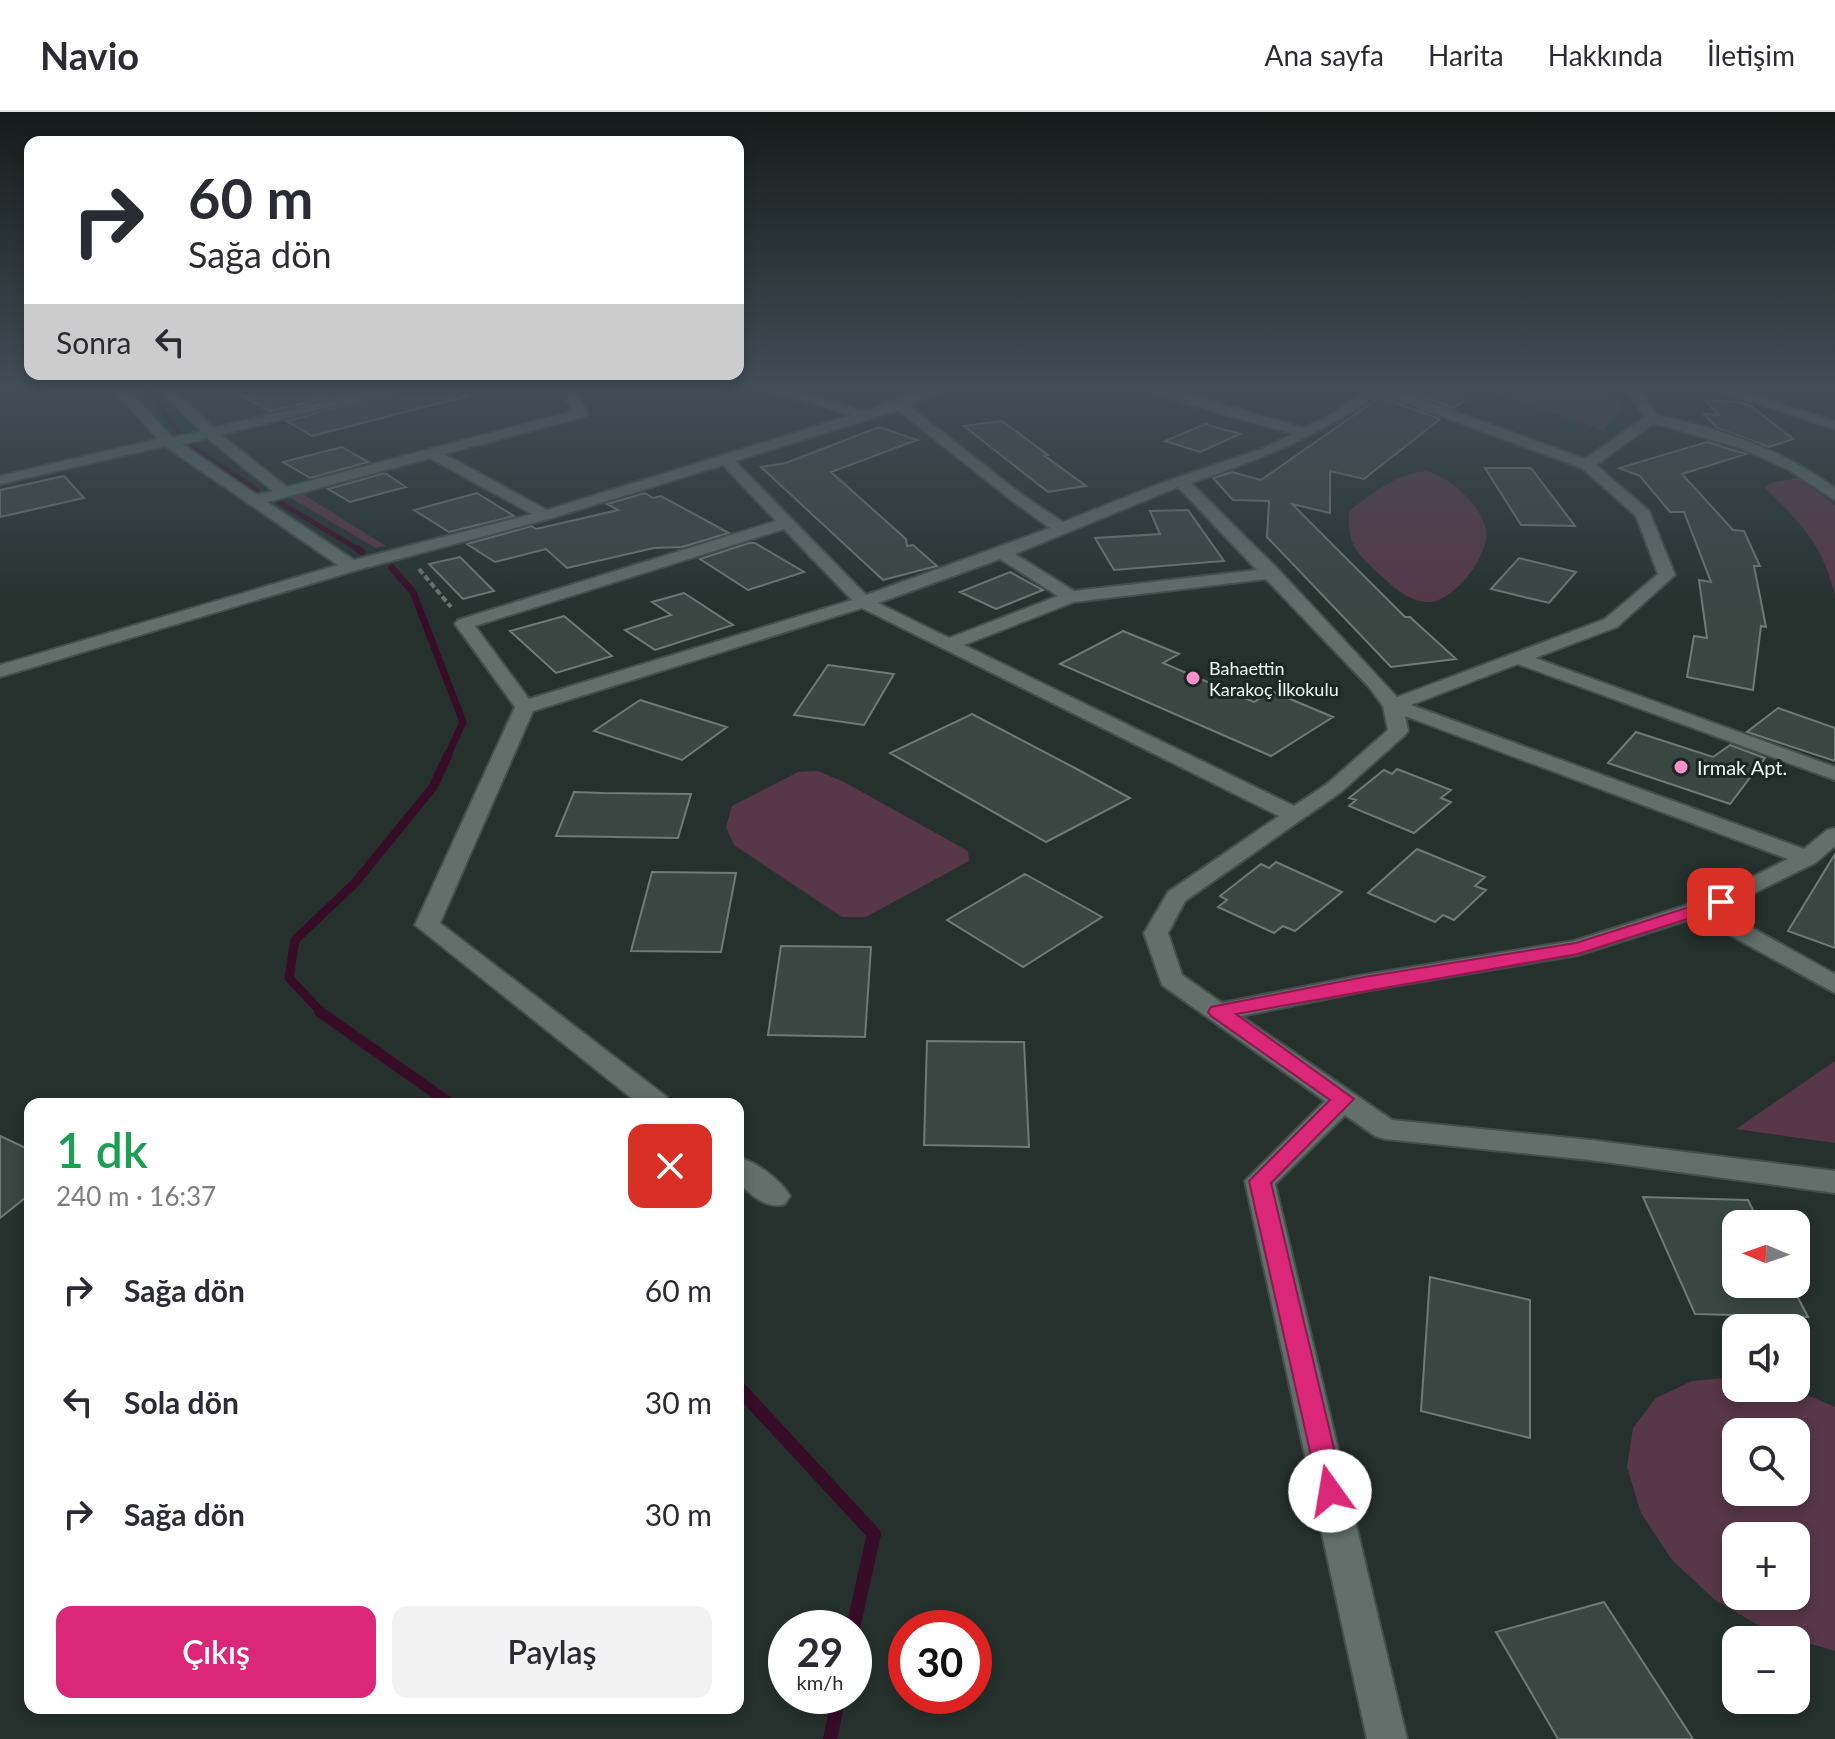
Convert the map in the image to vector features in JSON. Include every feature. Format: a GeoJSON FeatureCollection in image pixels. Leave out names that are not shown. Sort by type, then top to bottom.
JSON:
{"type":"FeatureCollection","features":[{"type":"Feature","properties":{"kind":"street"},"geometry":{"type":"LineString","coordinates":[[0,480],[76,463]]}},
{"type":"Feature","properties":{"kind":"street"},"geometry":{"type":"LineString","coordinates":[[199,463],[351,566]]}},
{"type":"Feature","properties":{"kind":"street"},"geometry":{"type":"LineString","coordinates":[[247,463],[283,492]]}},
{"type":"Feature","properties":{"kind":"street"},"geometry":{"type":"LineString","coordinates":[[253,501],[393,463]]}},
{"type":"Feature","properties":{"kind":"street"},"geometry":{"type":"LineString","coordinates":[[449,463],[546,515]]}},
{"type":"Feature","properties":{"kind":"street"},"geometry":{"type":"LineString","coordinates":[[0,671],[351,566],[546,515],[712,463]]}},
{"type":"Feature","properties":{"kind":"street"},"geometry":{"type":"LineString","coordinates":[[729,463],[863,602],[1295,815]]}},
{"type":"Feature","properties":{"kind":"street"},"geometry":{"type":"LineString","coordinates":[[973,463],[1061,528]]}},
{"type":"Feature","properties":{"kind":"street"},"geometry":{"type":"LineString","coordinates":[[649,1098],[427,925],[525,707],[764,636],[863,602],[1002,553],[1181,481],[1235,463]]}},
{"type":"Feature","properties":{"kind":"street"},"geometry":{"type":"LineString","coordinates":[[1393,705],[1611,623],[1667,575],[1643,514],[1581,463]]}},
{"type":"Feature","properties":{"kind":"street"},"geometry":{"type":"LineString","coordinates":[[1783,463],[1812,476],[1835,495]]}},
{"type":"Feature","properties":{"kind":"street"},"geometry":{"type":"LineString","coordinates":[[1812,476],[1835,478]]}},
{"type":"Feature","properties":{"kind":"street"},"geometry":{"type":"LineString","coordinates":[[1181,481],[1376,683],[1393,705],[1398,731],[1334,788],[1176,897],[1156,933],[1171,979],[1385,1129],[1590,1150],[1835,1182]]}},
{"type":"Feature","properties":{"kind":"street"},"geometry":{"type":"LineString","coordinates":[[525,707],[464,624],[787,523]]}},
{"type":"Feature","properties":{"kind":"street"},"geometry":{"type":"LineString","coordinates":[[1002,553],[1071,597]]}},
{"type":"Feature","properties":{"kind":"street"},"geometry":{"type":"LineString","coordinates":[[949,644],[1071,597],[1272,573]]}},
{"type":"Feature","properties":{"kind":"street"},"geometry":{"type":"LineString","coordinates":[[0,652],[24,664]]}},
{"type":"Feature","properties":{"kind":"street"},"geometry":{"type":"LineString","coordinates":[[1518,658],[1835,774]]}},
{"type":"Feature","properties":{"kind":"street"},"geometry":{"type":"LineString","coordinates":[[1393,705],[1807,858]]}},
{"type":"Feature","properties":{"kind":"street"},"geometry":{"type":"LineString","coordinates":[[1218,1012],[1364,983],[1578,948],[1721,902],[1807,858],[1835,835]]}},
{"type":"Feature","properties":{"kind":"street"},"geometry":{"type":"LineString","coordinates":[[1700,909],[1835,985]]}},
{"type":"Feature","properties":{"kind":"street"},"geometry":{"type":"LineString","coordinates":[[1344,1099],[1260,1181],[1387,1739]]}},
{"type":"Feature","properties":{"kind":"street"},"geometry":{"type":"LineString","coordinates":[[744,1172],[775,1196]]}},
{"type":"Feature","properties":{"kind":"path"},"geometry":{"type":"LineString","coordinates":[[405,553],[464,624]]}},
{"type":"Feature","properties":{"kind":"shaded area"},"geometry":{"type":"Polygon","coordinates":[[[1427,471],[1445,479],[1471,502],[1483,521],[1486,540],[1477,563],[1460,585],[1440,599],[1423,602],[1389,583],[1358,552],[1349,532],[1349,511],[1396,480],[1427,471]]]}},
{"type":"Feature","properties":{"kind":"shaded area"},"geometry":{"type":"Polygon","coordinates":[[[1799,478],[1835,505],[1835,595],[1817,548],[1790,513],[1765,488],[1770,483],[1799,478]]]}},
{"type":"Feature","properties":{"kind":"shaded area"},"geometry":{"type":"Polygon","coordinates":[[[301,493],[386,546],[376,548],[287,496],[301,493]]]}},
{"type":"Feature","properties":{"kind":"shaded area"},"geometry":{"type":"Polygon","coordinates":[[[818,771],[844,782],[968,851],[969,861],[866,917],[842,917],[734,845],[726,827],[732,806],[798,772],[818,771]]]}},
{"type":"Feature","properties":{"kind":"shaded area"},"geometry":{"type":"Polygon","coordinates":[[[1835,1061],[1835,1143],[1736,1129],[1835,1061]]]}},
{"type":"Feature","properties":{"kind":"shaded area"},"geometry":{"type":"Polygon","coordinates":[[[1722,1378],[1722,1402],[1810,1402],[1810,1396],[1835,1407],[1835,1651],[1810,1644],[1810,1626],[1760,1626],[1732,1610],[1810,1610],[1810,1522],[1722,1522],[1722,1604],[1672,1560],[1641,1513],[1627,1467],[1633,1428],[1656,1398],[1692,1381],[1722,1378]]]}},
{"type":"Feature","properties":{"kind":"building"},"geometry":{"type":"Polygon","coordinates":[[[285,463],[365,463],[310,478],[285,463]]]}},
{"type":"Feature","properties":{"kind":"building"},"geometry":{"type":"Polygon","coordinates":[[[786,463],[855,463],[831,472],[906,539],[907,546],[913,545],[937,566],[883,580],[761,467],[786,463]]]}},
{"type":"Feature","properties":{"kind":"building"},"geometry":{"type":"Polygon","coordinates":[[[1011,463],[1054,463],[1086,486],[1048,492],[1011,463]]]}},
{"type":"Feature","properties":{"kind":"building"},"geometry":{"type":"Polygon","coordinates":[[[1285,463],[1384,463],[1364,479],[1330,471],[1330,513],[1292,504],[1405,617],[1410,617],[1456,659],[1391,667],[1267,537],[1269,501],[1233,500],[1213,478],[1232,472],[1261,480],[1285,463]]]}},
{"type":"Feature","properties":{"kind":"building"},"geometry":{"type":"Polygon","coordinates":[[[1636,463],[1717,463],[1682,474],[1733,530],[1744,531],[1760,566],[1754,566],[1766,627],[1761,626],[1753,690],[1687,677],[1694,636],[1707,638],[1699,580],[1711,582],[1684,512],[1670,512],[1640,476],[1619,468],[1636,463]]]}},
{"type":"Feature","properties":{"kind":"building"},"geometry":{"type":"Polygon","coordinates":[[[1485,468],[1531,468],[1575,526],[1521,525],[1485,468]]]}},
{"type":"Feature","properties":{"kind":"building"},"geometry":{"type":"Polygon","coordinates":[[[385,473],[406,487],[350,502],[328,489],[385,473]]]}},
{"type":"Feature","properties":{"kind":"building"},"geometry":{"type":"Polygon","coordinates":[[[64,476],[84,498],[0,517],[0,490],[64,476]]]}},
{"type":"Feature","properties":{"kind":"building"},"geometry":{"type":"Polygon","coordinates":[[[477,493],[514,516],[449,532],[414,510],[477,493]]]}},
{"type":"Feature","properties":{"kind":"building"},"geometry":{"type":"Polygon","coordinates":[[[645,493],[653,498],[661,496],[729,533],[682,547],[654,548],[567,568],[546,549],[495,562],[467,544],[532,526],[536,529],[618,510],[607,504],[645,493]]]}},
{"type":"Feature","properties":{"kind":"building"},"geometry":{"type":"Polygon","coordinates":[[[1188,510],[1224,561],[1114,570],[1095,538],[1160,534],[1150,511],[1188,510]]]}},
{"type":"Feature","properties":{"kind":"building"},"geometry":{"type":"Polygon","coordinates":[[[755,543],[804,572],[748,590],[700,559],[755,543]]]}},
{"type":"Feature","properties":{"kind":"building"},"geometry":{"type":"Polygon","coordinates":[[[460,557],[494,591],[463,599],[429,564],[460,557]]]}},
{"type":"Feature","properties":{"kind":"building"},"geometry":{"type":"Polygon","coordinates":[[[1519,558],[1576,572],[1549,603],[1491,589],[1519,558]]]}},
{"type":"Feature","properties":{"kind":"building"},"geometry":{"type":"Polygon","coordinates":[[[1010,572],[1043,590],[996,609],[960,592],[1010,572]]]}},
{"type":"Feature","properties":{"kind":"building"},"geometry":{"type":"Polygon","coordinates":[[[684,593],[733,625],[655,650],[625,630],[671,615],[652,602],[684,593]]]}},
{"type":"Feature","properties":{"kind":"building"},"geometry":{"type":"Polygon","coordinates":[[[564,616],[612,656],[556,673],[510,631],[564,616]]]}},
{"type":"Feature","properties":{"kind":"building"},"geometry":{"type":"Polygon","coordinates":[[[1123,631],[1179,654],[1163,663],[1254,702],[1271,691],[1333,717],[1271,756],[1060,664],[1123,631]]]}},
{"type":"Feature","properties":{"kind":"building"},"geometry":{"type":"Polygon","coordinates":[[[828,665],[894,674],[864,725],[794,715],[828,665]]]}},
{"type":"Feature","properties":{"kind":"building"},"geometry":{"type":"Polygon","coordinates":[[[640,700],[727,727],[682,760],[594,731],[640,700]]]}},
{"type":"Feature","properties":{"kind":"building"},"geometry":{"type":"Polygon","coordinates":[[[1778,708],[1835,728],[1835,761],[1747,732],[1778,708]]]}},
{"type":"Feature","properties":{"kind":"building"},"geometry":{"type":"Polygon","coordinates":[[[972,714],[1130,798],[1046,842],[890,753],[972,714]]]}},
{"type":"Feature","properties":{"kind":"building","name":"Irmak Apt."},"geometry":{"type":"Polygon","coordinates":[[[1636,732],[1713,757],[1730,745],[1765,758],[1730,804],[1608,763],[1636,732]]]}},
{"type":"Feature","properties":{"kind":"building"},"geometry":{"type":"Polygon","coordinates":[[[1397,769],[1451,790],[1441,798],[1451,802],[1414,833],[1349,806],[1356,800],[1349,798],[1384,770],[1392,774],[1397,769]]]}},
{"type":"Feature","properties":{"kind":"building"},"geometry":{"type":"Polygon","coordinates":[[[574,792],[691,794],[678,838],[556,836],[574,792]]]}},
{"type":"Feature","properties":{"kind":"building"},"geometry":{"type":"Polygon","coordinates":[[[1417,849],[1485,877],[1475,886],[1486,890],[1454,920],[1443,915],[1435,922],[1368,893],[1417,849]]]}},
{"type":"Feature","properties":{"kind":"building"},"geometry":{"type":"Polygon","coordinates":[[[1835,854],[1835,948],[1788,931],[1835,854]]]}},
{"type":"Feature","properties":{"kind":"building"},"geometry":{"type":"Polygon","coordinates":[[[1276,862],[1342,892],[1295,931],[1283,926],[1274,933],[1218,907],[1227,900],[1220,896],[1261,864],[1269,868],[1276,862]]]}},
{"type":"Feature","properties":{"kind":"building"},"geometry":{"type":"Polygon","coordinates":[[[652,872],[736,873],[721,952],[631,951],[652,872]]]}},
{"type":"Feature","properties":{"kind":"building"},"geometry":{"type":"Polygon","coordinates":[[[1025,874],[1102,917],[1023,967],[947,920],[1025,874]]]}},
{"type":"Feature","properties":{"kind":"building"},"geometry":{"type":"Polygon","coordinates":[[[781,946],[871,947],[865,1037],[768,1035],[781,946]]]}},
{"type":"Feature","properties":{"kind":"building"},"geometry":{"type":"Polygon","coordinates":[[[927,1041],[1024,1042],[1029,1147],[924,1145],[927,1041]]]}},
{"type":"Feature","properties":{"kind":"building"},"geometry":{"type":"Polygon","coordinates":[[[0,1136],[24,1147],[24,1199],[0,1218],[0,1136]]]}},
{"type":"Feature","properties":{"kind":"building"},"geometry":{"type":"Polygon","coordinates":[[[1643,1197],[1748,1200],[1753,1210],[1722,1210],[1722,1298],[1798,1298],[1806,1314],[1695,1314],[1643,1197]]]}},
{"type":"Feature","properties":{"kind":"building"},"geometry":{"type":"Polygon","coordinates":[[[1430,1277],[1530,1300],[1530,1438],[1421,1411],[1430,1277]]]}},
{"type":"Feature","properties":{"kind":"building"},"geometry":{"type":"Polygon","coordinates":[[[1604,1602],[1693,1739],[1558,1739],[1496,1632],[1604,1602]]]}},
{"type":"Feature","properties":{"kind":"waterway"},"geometry":{"type":"LineString","coordinates":[[216,463],[257,490]]}},
{"type":"Feature","properties":{"kind":"waterway"},"geometry":{"type":"LineString","coordinates":[[279,502],[359,550]]}},
{"type":"Feature","properties":{"kind":"waterway"},"geometry":{"type":"LineString","coordinates":[[392,568],[413,592],[463,722],[447,757]]}},
{"type":"Feature","properties":{"kind":"waterway"},"geometry":{"type":"LineString","coordinates":[[323,1014],[289,978],[295,940],[355,883],[433,787],[448,755]]}},
{"type":"Feature","properties":{"kind":"waterway"},"geometry":{"type":"LineString","coordinates":[[320,1012],[442,1098]]}},
{"type":"Feature","properties":{"kind":"waterway"},"geometry":{"type":"LineString","coordinates":[[744,1393],[874,1534],[857,1610]]}},
{"type":"Feature","properties":{"kind":"waterway"},"geometry":{"type":"LineString","coordinates":[[830,1739],[835,1714]]}},
{"type":"Feature","properties":{"kind":"place","name":"Bahaettin Karakoç İlkokulu"},"geometry":{"type":"Point","coordinates":[1193,678]}},
{"type":"Feature","properties":{"kind":"place","name":"Irmak Apt."},"geometry":{"type":"Point","coordinates":[1681,767]}},
{"type":"Feature","properties":{"kind":"route"},"geometry":{"type":"LineString","coordinates":[[1330,1491],[1260,1181],[1344,1099],[1218,1012],[1364,983],[1578,948],[1721,902]]}}]}
